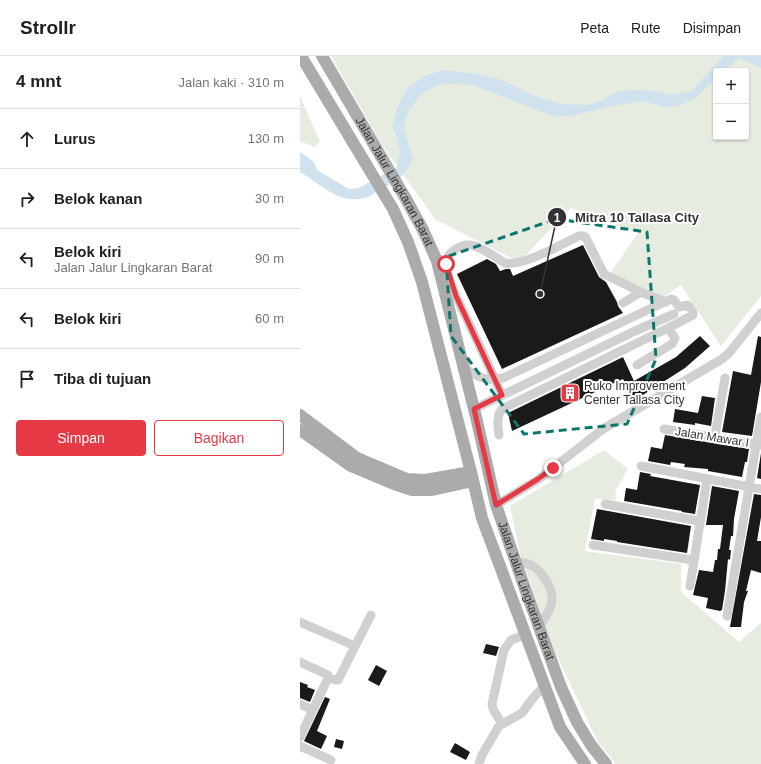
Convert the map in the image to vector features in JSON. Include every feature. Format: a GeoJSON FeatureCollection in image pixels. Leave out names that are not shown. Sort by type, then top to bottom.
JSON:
{"type":"FeatureCollection","features":[{"type":"Feature","properties":{"kind":"main road","name":"Jalan Jalur Lingkaran Barat"},"geometry":{"type":"LineString","coordinates":[[301,56],[393,209],[408,242],[422,282],[482,518],[524,634],[560,727],[585,764]]}},
{"type":"Feature","properties":{"kind":"main road","name":"Jalan Jalur Lingkaran Barat"},"geometry":{"type":"LineString","coordinates":[[322,56],[424,230],[437,261],[468,384],[496,505],[561,687],[577,722],[591,745],[606,764]]}},
{"type":"Feature","properties":{"kind":"main road"},"geometry":{"type":"LineString","coordinates":[[449,390],[468,384]]}},
{"type":"Feature","properties":{"kind":"main road"},"geometry":{"type":"LineString","coordinates":[[300,416],[357,458],[407,479],[425,480],[472,476]]}},
{"type":"Feature","properties":{"kind":"main road"},"geometry":{"type":"LineString","coordinates":[[301,434],[351,466],[412,490],[432,490],[472,476]]}},
{"type":"Feature","properties":{"kind":"street"},"geometry":{"type":"LineString","coordinates":[[502,395],[456,296],[446,264],[449,254],[462,246],[468,245],[485,251],[505,263],[517,263],[579,236],[584,236],[604,274],[666,302]]}},
{"type":"Feature","properties":{"kind":"street"},"geometry":{"type":"LineString","coordinates":[[623,303],[641,292]]}},
{"type":"Feature","properties":{"kind":"street"},"geometry":{"type":"LineString","coordinates":[[463,367],[479,377],[487,380],[495,379],[510,374],[671,300],[674,300],[679,322]]}},
{"type":"Feature","properties":{"kind":"street"},"geometry":{"type":"LineString","coordinates":[[474,409],[688,305],[693,312],[693,315],[690,318],[605,358],[502,410],[499,413],[498,418],[499,435]]}},
{"type":"Feature","properties":{"kind":"street"},"geometry":{"type":"LineString","coordinates":[[496,505],[538,479],[602,429],[722,359],[729,353],[761,313]]}},
{"type":"Feature","properties":{"kind":"street"},"geometry":{"type":"LineString","coordinates":[[637,365],[672,344],[675,338],[668,328]]}},
{"type":"Feature","properties":{"kind":"street"},"geometry":{"type":"LineString","coordinates":[[635,331],[640,342]]}},
{"type":"Feature","properties":{"kind":"street"},"geometry":{"type":"LineString","coordinates":[[600,348],[605,358]]}},
{"type":"Feature","properties":{"kind":"street"},"geometry":{"type":"LineString","coordinates":[[569,363],[574,374]]}},
{"type":"Feature","properties":{"kind":"street"},"geometry":{"type":"LineString","coordinates":[[715,436],[725,378]]}},
{"type":"Feature","properties":{"kind":"street"},"geometry":{"type":"LineString","coordinates":[[536,379],[541,390]]}},
{"type":"Feature","properties":{"kind":"street"},"geometry":{"type":"LineString","coordinates":[[727,616],[748,487],[759,444],[761,417]]}},
{"type":"Feature","properties":{"kind":"street","name":"Jalan Mawar I"},"geometry":{"type":"LineString","coordinates":[[664,429],[759,444]]}},
{"type":"Feature","properties":{"kind":"street"},"geometry":{"type":"LineString","coordinates":[[641,466],[761,489]]}},
{"type":"Feature","properties":{"kind":"street"},"geometry":{"type":"LineString","coordinates":[[690,586],[699,521],[707,479]]}},
{"type":"Feature","properties":{"kind":"street"},"geometry":{"type":"LineString","coordinates":[[605,504],[699,521]]}},
{"type":"Feature","properties":{"kind":"street"},"geometry":{"type":"LineString","coordinates":[[593,545],[693,560]]}},
{"type":"Feature","properties":{"kind":"street"},"geometry":{"type":"LineString","coordinates":[[516,562],[536,568],[548,584],[552,598],[548,612],[539,627]]}},
{"type":"Feature","properties":{"kind":"street"},"geometry":{"type":"LineString","coordinates":[[300,662],[328,675],[328,678],[338,680],[370,615]]}},
{"type":"Feature","properties":{"kind":"street"},"geometry":{"type":"LineString","coordinates":[[300,622],[355,646]]}},
{"type":"Feature","properties":{"kind":"street"},"geometry":{"type":"LineString","coordinates":[[502,724],[492,704],[504,650],[511,640],[524,634]]}},
{"type":"Feature","properties":{"kind":"street"},"geometry":{"type":"LineString","coordinates":[[300,737],[328,678]]}},
{"type":"Feature","properties":{"kind":"street"},"geometry":{"type":"LineString","coordinates":[[480,764],[482,755],[499,726],[522,713],[532,698],[544,686]]}},
{"type":"Feature","properties":{"kind":"street"},"geometry":{"type":"LineString","coordinates":[[300,704],[313,710]]}},
{"type":"Feature","properties":{"kind":"street"},"geometry":{"type":"LineString","coordinates":[[300,746],[332,760]]}},
{"type":"Feature","properties":{"kind":"highlighted area"},"geometry":{"type":"Polygon","coordinates":[[[556,219],[647,232],[656,359],[627,424],[524,434],[451,336],[446,257],[556,219]]]}},
{"type":"Feature","properties":{"kind":"shaded area"},"geometry":{"type":"Polygon","coordinates":[[[331,56],[761,56],[761,296],[721,346],[681,285],[662,298],[610,274],[638,233],[571,208],[519,262],[435,219],[382,145],[331,56]]]}},
{"type":"Feature","properties":{"kind":"shaded area"},"geometry":{"type":"Polygon","coordinates":[[[300,96],[320,142],[314,147],[300,141],[300,96]]]}},
{"type":"Feature","properties":{"kind":"shaded area"},"geometry":{"type":"Polygon","coordinates":[[[604,450],[628,469],[616,490],[615,500],[595,499],[585,551],[681,564],[681,592],[739,642],[761,623],[761,764],[616,764],[598,742],[552,646],[520,554],[510,506],[604,450]]]}},
{"type":"Feature","properties":{"kind":"water"},"geometry":{"type":"Polygon","coordinates":[[[723,56],[761,56],[761,68],[740,58],[727,68],[713,68],[713,81],[697,97],[678,106],[664,107],[643,101],[607,107],[576,115],[555,117],[475,86],[458,83],[439,85],[421,94],[407,114],[404,128],[413,159],[404,173],[394,182],[371,195],[355,199],[338,196],[300,172],[300,152],[314,162],[317,170],[349,189],[359,188],[397,167],[400,153],[396,133],[392,127],[397,108],[407,88],[425,76],[443,70],[477,74],[495,78],[532,95],[560,104],[588,105],[603,100],[618,91],[647,90],[672,95],[692,91],[723,56]]]}},
{"type":"Feature","properties":{"kind":"building"},"geometry":{"type":"Polygon","coordinates":[[[583,245],[599,277],[606,282],[623,313],[502,369],[457,274],[487,259],[496,264],[500,271],[510,269],[513,276],[583,245]]]}},
{"type":"Feature","properties":{"kind":"building","name":"Ruko Improvement Center Tallasa City"},"geometry":{"type":"Polygon","coordinates":[[[700,336],[710,346],[685,368],[635,400],[623,379],[512,431],[508,413],[623,357],[634,381],[676,357],[700,336]]]}},
{"type":"Feature","properties":{"kind":"building"},"geometry":{"type":"Polygon","coordinates":[[[758,336],[761,337],[761,382],[752,436],[722,432],[733,371],[751,375],[758,336]]]}},
{"type":"Feature","properties":{"kind":"building"},"geometry":{"type":"Polygon","coordinates":[[[702,396],[715,398],[711,426],[695,423],[695,425],[673,422],[675,409],[698,413],[702,396]]]}},
{"type":"Feature","properties":{"kind":"building"},"geometry":{"type":"Polygon","coordinates":[[[665,435],[749,449],[747,462],[745,462],[742,477],[708,471],[708,469],[684,467],[685,464],[671,462],[670,465],[648,461],[651,447],[662,449],[665,435]]]}},
{"type":"Feature","properties":{"kind":"building"},"geometry":{"type":"Polygon","coordinates":[[[761,453],[761,479],[757,478],[761,453]]]}},
{"type":"Feature","properties":{"kind":"building"},"geometry":{"type":"Polygon","coordinates":[[[640,472],[651,474],[650,476],[700,485],[695,514],[624,501],[626,488],[637,490],[640,472]]]}},
{"type":"Feature","properties":{"kind":"building"},"geometry":{"type":"Polygon","coordinates":[[[712,486],[739,491],[734,519],[733,536],[731,536],[729,550],[731,550],[730,560],[728,559],[725,591],[722,610],[720,611],[706,608],[708,598],[693,595],[699,570],[713,572],[715,560],[717,560],[718,549],[720,549],[723,525],[706,525],[712,486]]]}},
{"type":"Feature","properties":{"kind":"building"},"geometry":{"type":"Polygon","coordinates":[[[754,494],[761,495],[761,517],[757,541],[761,541],[761,573],[751,570],[746,591],[748,591],[744,602],[741,627],[730,627],[754,494]]]}},
{"type":"Feature","properties":{"kind":"building"},"geometry":{"type":"Polygon","coordinates":[[[597,509],[691,526],[687,553],[604,539],[604,541],[591,539],[597,509]]]}},
{"type":"Feature","properties":{"kind":"building"},"geometry":{"type":"Polygon","coordinates":[[[486,644],[499,647],[496,656],[483,653],[486,644]]]}},
{"type":"Feature","properties":{"kind":"building"},"geometry":{"type":"Polygon","coordinates":[[[376,665],[387,671],[379,686],[368,680],[376,665]]]}},
{"type":"Feature","properties":{"kind":"building"},"geometry":{"type":"Polygon","coordinates":[[[300,682],[315,690],[310,702],[300,698],[300,682]]]}},
{"type":"Feature","properties":{"kind":"building"},"geometry":{"type":"Polygon","coordinates":[[[325,697],[330,699],[317,731],[327,736],[321,749],[304,741],[325,697]]]}},
{"type":"Feature","properties":{"kind":"building"},"geometry":{"type":"Polygon","coordinates":[[[336,739],[344,741],[342,749],[334,747],[336,739]]]}},
{"type":"Feature","properties":{"kind":"building"},"geometry":{"type":"Polygon","coordinates":[[[455,743],[470,752],[466,760],[450,752],[455,743]]]}},
{"type":"Feature","properties":{"kind":"place","name":"Mitra 10 Tallasa City"},"geometry":{"type":"Point","coordinates":[540,294]}},
{"type":"Feature","properties":{"kind":"place","name":"Ruko Improvement Center Tallasa City"},"geometry":{"type":"Point","coordinates":[570,393]}},
{"type":"Feature","properties":{"kind":"route"},"geometry":{"type":"LineString","coordinates":[[446,264],[456,296],[502,395],[474,409],[496,505],[553,468]]}}]}
